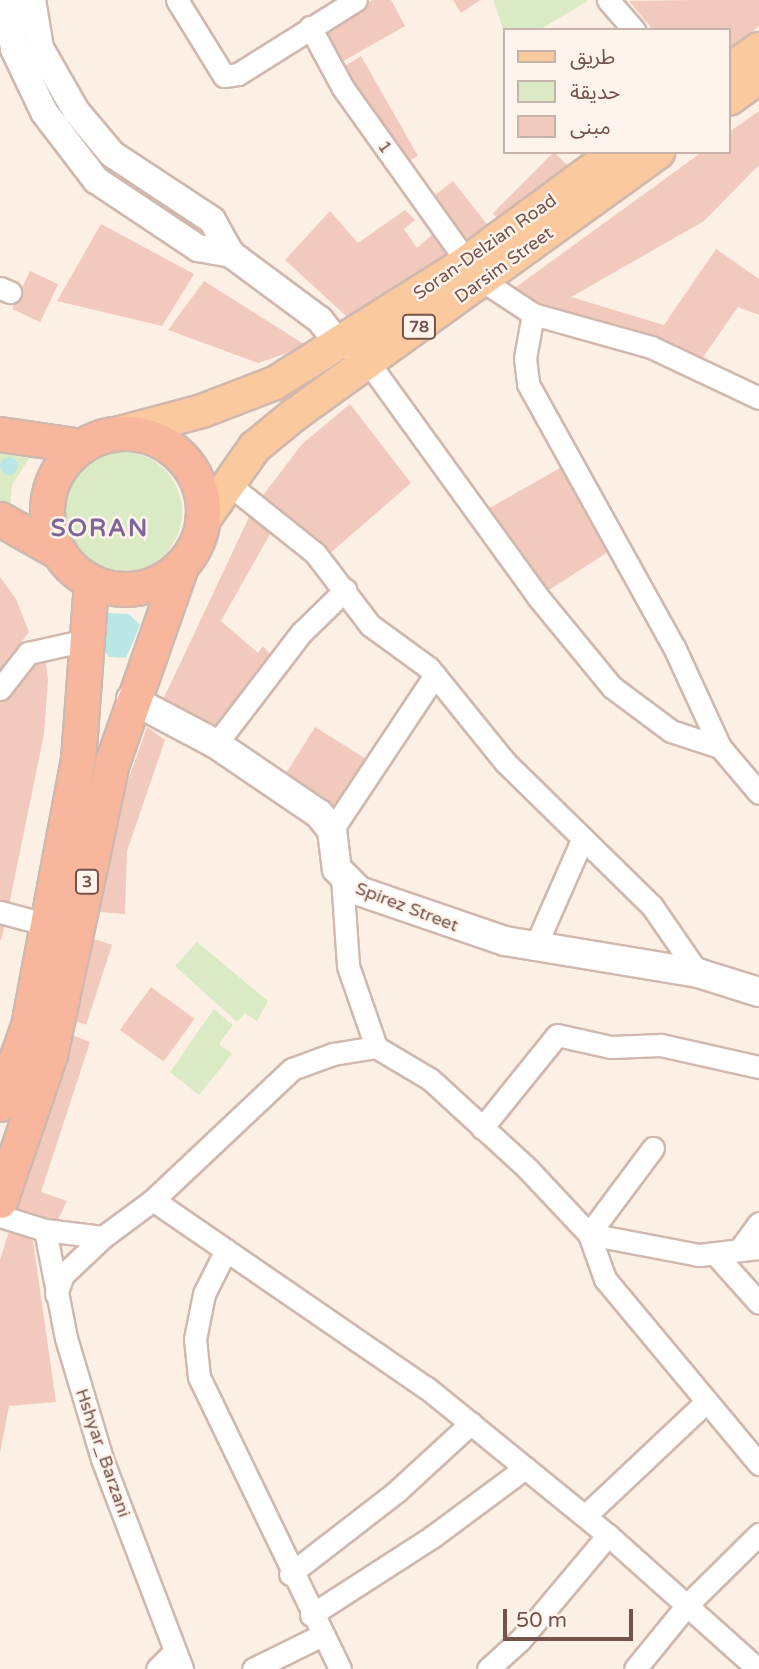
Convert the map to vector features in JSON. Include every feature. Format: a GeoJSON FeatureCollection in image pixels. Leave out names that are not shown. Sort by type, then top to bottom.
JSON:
{"type":"FeatureCollection","features":[{"type":"Feature","properties":{"kind":"highway","name":"3"},"geometry":{"type":"LineString","coordinates":[[0,434],[81,446],[120,433],[154,439],[182,458],[200,488],[202,522],[195,545],[181,566],[131,699],[112,762],[76,948],[50,1054],[0,1201]]}},
{"type":"Feature","properties":{"kind":"highway"},"geometry":{"type":"LineString","coordinates":[[60,553],[47,522],[48,497],[63,463],[81,446]]}},
{"type":"Feature","properties":{"kind":"highway"},"geometry":{"type":"LineString","coordinates":[[0,519],[60,553],[91,581],[114,589],[139,588],[162,580],[181,566]]}},
{"type":"Feature","properties":{"kind":"highway","name":"3"},"geometry":{"type":"LineString","coordinates":[[0,1104],[28,1026],[78,760],[91,581]]}},
{"type":"Feature","properties":{"kind":"main road"},"geometry":{"type":"LineString","coordinates":[[731,96],[751,69]]}},
{"type":"Feature","properties":{"kind":"main road","name":"Soran-Delzian Road"},"geometry":{"type":"LineString","coordinates":[[120,433],[224,404],[275,383],[475,272],[614,154]]}},
{"type":"Feature","properties":{"kind":"main road","name":"Darsim Street"},"geometry":{"type":"LineString","coordinates":[[202,522],[226,482],[255,447],[368,362],[475,272],[655,154]]}},
{"type":"Feature","properties":{"kind":"main road"},"geometry":{"type":"LineString","coordinates":[[131,699],[216,744],[319,814],[332,830]]}},
{"type":"Feature","properties":{"kind":"main road","name":"Spirez Street"},"geometry":{"type":"LineString","coordinates":[[332,830],[334,860],[342,877],[359,891],[534,949],[698,973],[759,992]]}},
{"type":"Feature","properties":{"kind":"street"},"geometry":{"type":"LineString","coordinates":[[0,6],[6,0]]}},
{"type":"Feature","properties":{"kind":"street"},"geometry":{"type":"LineString","coordinates":[[6,0],[14,49],[44,112],[96,180],[198,248],[231,254]]}},
{"type":"Feature","properties":{"kind":"street"},"geometry":{"type":"LineString","coordinates":[[32,0],[40,48],[76,111],[112,154],[212,220],[231,254],[320,320],[340,346]]}},
{"type":"Feature","properties":{"kind":"street"},"geometry":{"type":"LineString","coordinates":[[177,0],[224,76],[238,74],[356,0]]}},
{"type":"Feature","properties":{"kind":"street"},"geometry":{"type":"LineString","coordinates":[[608,0],[632,28]]}},
{"type":"Feature","properties":{"kind":"street","name":"1"},"geometry":{"type":"LineString","coordinates":[[310,27],[343,88],[475,272]]}},
{"type":"Feature","properties":{"kind":"street"},"geometry":{"type":"LineString","coordinates":[[475,272],[533,314],[651,346],[759,398]]}},
{"type":"Feature","properties":{"kind":"street"},"geometry":{"type":"LineString","coordinates":[[533,314],[525,358],[528,384],[674,648],[720,747],[759,793]]}},
{"type":"Feature","properties":{"kind":"street"},"geometry":{"type":"LineString","coordinates":[[368,362],[544,605],[612,687],[671,731],[720,747]]}},
{"type":"Feature","properties":{"kind":"street"},"geometry":{"type":"LineString","coordinates":[[226,482],[315,553],[370,625],[435,675],[505,762],[652,906],[698,973]]}},
{"type":"Feature","properties":{"kind":"street"},"geometry":{"type":"LineString","coordinates":[[216,744],[301,633],[345,590]]}},
{"type":"Feature","properties":{"kind":"street"},"geometry":{"type":"LineString","coordinates":[[0,689],[27,653],[87,640]]}},
{"type":"Feature","properties":{"kind":"street"},"geometry":{"type":"LineString","coordinates":[[332,830],[435,675]]}},
{"type":"Feature","properties":{"kind":"street"},"geometry":{"type":"LineString","coordinates":[[534,949],[583,838]]}},
{"type":"Feature","properties":{"kind":"street"},"geometry":{"type":"LineString","coordinates":[[342,877],[348,966],[376,1047],[429,1079],[589,1234],[605,1279],[759,1464]]}},
{"type":"Feature","properties":{"kind":"street"},"geometry":{"type":"LineString","coordinates":[[0,912],[49,925]]}},
{"type":"Feature","properties":{"kind":"street"},"geometry":{"type":"LineString","coordinates":[[482,1128],[557,1035],[611,1047],[661,1045],[759,1067]]}},
{"type":"Feature","properties":{"kind":"street"},"geometry":{"type":"LineString","coordinates":[[56,1294],[63,1275],[103,1237],[153,1200],[292,1069],[333,1054],[376,1047]]}},
{"type":"Feature","properties":{"kind":"street"},"geometry":{"type":"LineString","coordinates":[[589,1234],[653,1148]]}},
{"type":"Feature","properties":{"kind":"street"},"geometry":{"type":"LineString","coordinates":[[153,1200],[427,1388],[608,1535],[753,1661]]}},
{"type":"Feature","properties":{"kind":"street"},"geometry":{"type":"LineString","coordinates":[[0,1216],[45,1230],[103,1237]]}},
{"type":"Feature","properties":{"kind":"street"},"geometry":{"type":"LineString","coordinates":[[589,1234],[716,1255],[750,1248],[759,1223]]}},
{"type":"Feature","properties":{"kind":"street","name":"Hshyar_Barzani"},"geometry":{"type":"LineString","coordinates":[[45,1230],[56,1294],[102,1459],[178,1660]]}},
{"type":"Feature","properties":{"kind":"street"},"geometry":{"type":"LineString","coordinates":[[226,1250],[204,1294],[195,1339],[199,1377],[290,1574],[340,1669]]}},
{"type":"Feature","properties":{"kind":"street"},"geometry":{"type":"LineString","coordinates":[[716,1255],[759,1303]]}},
{"type":"Feature","properties":{"kind":"street"},"geometry":{"type":"LineString","coordinates":[[584,1516],[706,1402]]}},
{"type":"Feature","properties":{"kind":"street"},"geometry":{"type":"LineString","coordinates":[[290,1574],[396,1492],[471,1423]]}},
{"type":"Feature","properties":{"kind":"street"},"geometry":{"type":"LineString","coordinates":[[312,1615],[432,1536],[525,1468]]}},
{"type":"Feature","properties":{"kind":"street"},"geometry":{"type":"LineString","coordinates":[[488,1669],[520,1640],[608,1535]]}},
{"type":"Feature","properties":{"kind":"street"},"geometry":{"type":"LineString","coordinates":[[635,1669],[688,1604],[759,1535]]}},
{"type":"Feature","properties":{"kind":"street"},"geometry":{"type":"LineString","coordinates":[[253,1669],[322,1635]]}},
{"type":"Feature","properties":{"kind":"street"},"geometry":{"type":"LineString","coordinates":[[157,1669],[178,1660]]}},
{"type":"Feature","properties":{"kind":"green space"},"geometry":{"type":"Polygon","coordinates":[[[493,0],[588,1],[542,28],[504,28],[504,31],[493,0]]]}},
{"type":"Feature","properties":{"kind":"green space"},"geometry":{"type":"Polygon","coordinates":[[[0,450],[32,454],[12,485],[10,509],[0,509],[0,450]]]}},
{"type":"Feature","properties":{"kind":"green space"},"geometry":{"type":"Polygon","coordinates":[[[122,452],[145,457],[164,470],[177,489],[182,512],[177,535],[164,554],[145,567],[122,572],[99,567],[80,554],[67,535],[62,512],[67,489],[80,470],[99,457],[122,452]]]}},
{"type":"Feature","properties":{"kind":"green space"},"geometry":{"type":"Polygon","coordinates":[[[197,942],[268,1001],[257,1021],[245,1013],[237,1022],[175,966],[197,942]]]}},
{"type":"Feature","properties":{"kind":"green space"},"geometry":{"type":"Polygon","coordinates":[[[214,1009],[233,1025],[219,1044],[232,1054],[199,1095],[170,1072],[214,1009]]]}},
{"type":"Feature","properties":{"kind":"water"},"geometry":{"type":"Polygon","coordinates":[[[9,457],[15,460],[18,466],[15,472],[9,475],[3,472],[0,466],[3,460],[9,457]]]}},
{"type":"Feature","properties":{"kind":"water"},"geometry":{"type":"Polygon","coordinates":[[[107,613],[129,614],[140,625],[126,658],[109,657],[103,650],[107,613]]]}},
{"type":"Feature","properties":{"kind":"building"},"geometry":{"type":"Polygon","coordinates":[[[373,0],[391,0],[405,26],[340,63],[320,27],[373,0]]]}},
{"type":"Feature","properties":{"kind":"building"},"geometry":{"type":"Polygon","coordinates":[[[453,0],[480,0],[461,13],[453,0]]]}},
{"type":"Feature","properties":{"kind":"building"},"geometry":{"type":"Polygon","coordinates":[[[759,0],[759,26],[731,51],[731,28],[651,28],[629,1],[759,0]]]}},
{"type":"Feature","properties":{"kind":"building"},"geometry":{"type":"Polygon","coordinates":[[[361,56],[418,156],[402,164],[343,67],[361,56]]]}},
{"type":"Feature","properties":{"kind":"building"},"geometry":{"type":"Polygon","coordinates":[[[759,111],[759,165],[704,221],[571,297],[664,325],[716,249],[759,279],[759,315],[738,307],[699,363],[524,305],[512,290],[699,154],[731,154],[731,131],[759,111]]]}},
{"type":"Feature","properties":{"kind":"building"},"geometry":{"type":"Polygon","coordinates":[[[552,154],[556,154],[570,168],[509,230],[492,214],[552,154]]]}},
{"type":"Feature","properties":{"kind":"building"},"geometry":{"type":"Polygon","coordinates":[[[453,181],[491,229],[465,249],[428,201],[453,181]]]}},
{"type":"Feature","properties":{"kind":"building"},"geometry":{"type":"Polygon","coordinates":[[[405,210],[415,220],[404,229],[417,248],[435,232],[449,253],[344,337],[336,326],[346,316],[285,260],[330,211],[358,243],[405,210]]]}},
{"type":"Feature","properties":{"kind":"building"},"geometry":{"type":"Polygon","coordinates":[[[101,224],[194,274],[162,326],[57,301],[101,224]]]}},
{"type":"Feature","properties":{"kind":"building"},"geometry":{"type":"Polygon","coordinates":[[[30,271],[58,284],[40,322],[12,309],[30,271]]]}},
{"type":"Feature","properties":{"kind":"building"},"geometry":{"type":"Polygon","coordinates":[[[204,281],[307,346],[258,363],[168,330],[204,281]]]}},
{"type":"Feature","properties":{"kind":"building"},"geometry":{"type":"Polygon","coordinates":[[[350,404],[411,483],[328,555],[261,498],[302,444],[350,404]]]}},
{"type":"Feature","properties":{"kind":"building"},"geometry":{"type":"Polygon","coordinates":[[[572,461],[619,545],[538,597],[477,515],[572,461]]]}},
{"type":"Feature","properties":{"kind":"building"},"geometry":{"type":"Polygon","coordinates":[[[250,515],[273,529],[221,621],[258,653],[263,646],[272,656],[214,734],[161,704],[250,515]]]}},
{"type":"Feature","properties":{"kind":"building"},"geometry":{"type":"Polygon","coordinates":[[[0,577],[16,599],[29,632],[0,671],[0,577]]]}},
{"type":"Feature","properties":{"kind":"building"},"geometry":{"type":"Polygon","coordinates":[[[45,656],[48,680],[44,734],[9,905],[0,901],[0,697],[28,661],[45,656]]]}},
{"type":"Feature","properties":{"kind":"building"},"geometry":{"type":"Polygon","coordinates":[[[147,727],[165,740],[127,851],[125,914],[100,912],[106,843],[147,727]]]}},
{"type":"Feature","properties":{"kind":"building"},"geometry":{"type":"Polygon","coordinates":[[[315,727],[368,760],[337,808],[285,775],[315,727]]]}},
{"type":"Feature","properties":{"kind":"building"},"geometry":{"type":"Polygon","coordinates":[[[0,922],[5,924],[1,940],[0,940],[0,922]]]}},
{"type":"Feature","properties":{"kind":"building"},"geometry":{"type":"Polygon","coordinates":[[[94,939],[112,945],[86,1025],[68,1019],[94,939]]]}},
{"type":"Feature","properties":{"kind":"building"},"geometry":{"type":"Polygon","coordinates":[[[151,987],[195,1019],[164,1062],[120,1030],[151,987]]]}},
{"type":"Feature","properties":{"kind":"building"},"geometry":{"type":"Polygon","coordinates":[[[67,1033],[90,1042],[41,1192],[67,1201],[55,1226],[14,1208],[67,1033]]]}},
{"type":"Feature","properties":{"kind":"building"},"geometry":{"type":"Polygon","coordinates":[[[11,1225],[24,1229],[33,1241],[56,1402],[9,1406],[0,1453],[0,1260],[11,1225]]]}},
{"type":"Feature","properties":{"kind":"district","name":"SORAN"},"geometry":{"type":"Point","coordinates":[100,529]}}]}
